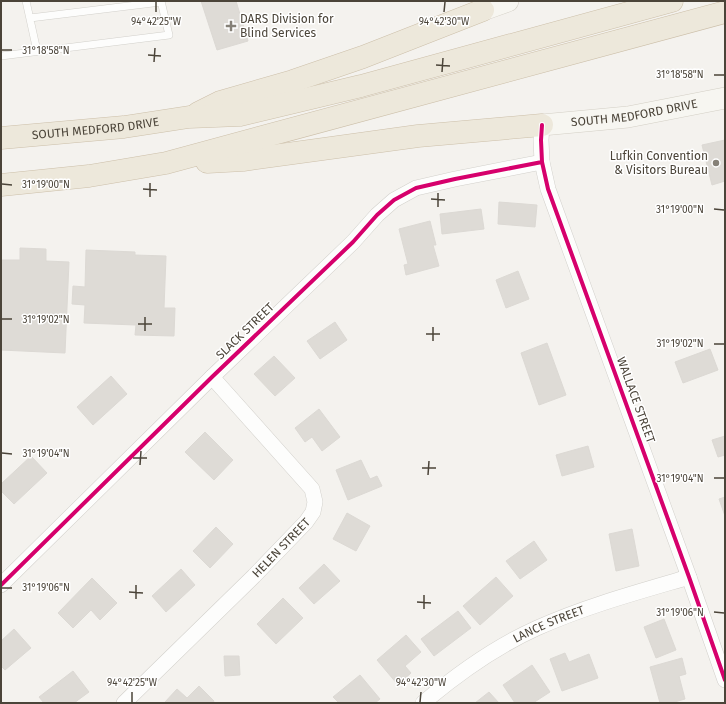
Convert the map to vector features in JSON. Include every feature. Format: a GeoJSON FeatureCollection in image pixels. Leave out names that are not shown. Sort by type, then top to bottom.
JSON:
{"type":"FeatureCollection","features":[{"type":"Feature","properties":{"kind":"highway"},"geometry":{"type":"LineString","coordinates":[[189,117],[240,115],[339,92],[672,1]]}},
{"type":"Feature","properties":{"kind":"highway"},"geometry":{"type":"LineString","coordinates":[[189,117],[220,102],[293,81],[364,58],[481,6]]}},
{"type":"Feature","properties":{"kind":"highway"},"geometry":{"type":"LineString","coordinates":[[1,185],[89,176],[166,163],[725,12]]}},
{"type":"Feature","properties":{"kind":"highway","name":"SOUTH MEDFORD DRIVE"},"geometry":{"type":"LineString","coordinates":[[1,138],[124,127],[189,117]]}},
{"type":"Feature","properties":{"kind":"highway"},"geometry":{"type":"LineString","coordinates":[[166,163],[243,160],[418,136],[542,125]]}},
{"type":"Feature","properties":{"kind":"main road"},"geometry":{"type":"LineString","coordinates":[[481,6],[508,1]]}},
{"type":"Feature","properties":{"kind":"main road","name":"SOUTH MEDFORD DRIVE"},"geometry":{"type":"LineString","coordinates":[[542,125],[628,117],[725,98]]}},
{"type":"Feature","properties":{"kind":"street","name":"WALLACE STREET"},"geometry":{"type":"LineString","coordinates":[[542,125],[542,162],[548,189],[725,680]]}},
{"type":"Feature","properties":{"kind":"street","name":"SLACK STREET"},"geometry":{"type":"LineString","coordinates":[[1,585],[212,377],[353,242],[377,215],[394,200],[416,188],[542,162]]}},
{"type":"Feature","properties":{"kind":"street","name":"HELEN STREET"},"geometry":{"type":"LineString","coordinates":[[124,703],[254,576],[306,522],[313,512],[315,502],[312,489],[212,377]]}},
{"type":"Feature","properties":{"kind":"street","name":"LANCE STREET"},"geometry":{"type":"LineString","coordinates":[[423,703],[441,687],[498,648],[536,628],[636,592],[689,577]]}},
{"type":"Feature","properties":{"kind":"lane"},"geometry":{"type":"LineString","coordinates":[[26,1],[37,51]]}},
{"type":"Feature","properties":{"kind":"lane"},"geometry":{"type":"LineString","coordinates":[[1,56],[169,35],[161,1],[30,18]]}},
{"type":"Feature","properties":{"kind":"building"},"geometry":{"type":"Polygon","coordinates":[[[201,1],[236,1],[248,41],[217,50],[201,1]]]}},
{"type":"Feature","properties":{"kind":"building","name":"Lufkin Convention & Visitors Bureau"},"geometry":{"type":"Polygon","coordinates":[[[725,140],[725,181],[712,185],[702,145],[725,140]]]}},
{"type":"Feature","properties":{"kind":"building"},"geometry":{"type":"Polygon","coordinates":[[[499,202],[537,205],[535,227],[498,224],[499,202]]]}},
{"type":"Feature","properties":{"kind":"building"},"geometry":{"type":"Polygon","coordinates":[[[481,209],[484,229],[442,234],[440,214],[481,209]]]}},
{"type":"Feature","properties":{"kind":"building"},"geometry":{"type":"Polygon","coordinates":[[[430,221],[436,245],[433,245],[439,266],[406,275],[404,265],[408,264],[399,229],[430,221]]]}},
{"type":"Feature","properties":{"kind":"building"},"geometry":{"type":"Polygon","coordinates":[[[20,248],[46,249],[46,261],[69,262],[65,353],[1,350],[1,260],[20,260],[20,248]]]}},
{"type":"Feature","properties":{"kind":"building"},"geometry":{"type":"Polygon","coordinates":[[[86,250],[135,252],[135,255],[166,256],[164,308],[175,308],[174,336],[135,335],[136,325],[84,323],[85,305],[72,304],[73,286],[85,287],[86,250]]]}},
{"type":"Feature","properties":{"kind":"building"},"geometry":{"type":"Polygon","coordinates":[[[518,271],[529,299],[506,308],[496,280],[518,271]]]}},
{"type":"Feature","properties":{"kind":"building"},"geometry":{"type":"Polygon","coordinates":[[[335,322],[347,340],[320,359],[307,341],[335,322]]]}},
{"type":"Feature","properties":{"kind":"building"},"geometry":{"type":"Polygon","coordinates":[[[547,343],[566,395],[539,405],[521,353],[547,343]]]}},
{"type":"Feature","properties":{"kind":"building"},"geometry":{"type":"Polygon","coordinates":[[[710,349],[718,370],[683,383],[675,362],[710,349]]]}},
{"type":"Feature","properties":{"kind":"building"},"geometry":{"type":"Polygon","coordinates":[[[274,356],[295,378],[275,396],[254,374],[274,356]]]}},
{"type":"Feature","properties":{"kind":"building"},"geometry":{"type":"Polygon","coordinates":[[[111,376],[127,394],[93,425],[77,407],[111,376]]]}},
{"type":"Feature","properties":{"kind":"building"},"geometry":{"type":"Polygon","coordinates":[[[319,409],[340,437],[322,451],[312,437],[305,442],[295,428],[319,409]]]}},
{"type":"Feature","properties":{"kind":"building"},"geometry":{"type":"Polygon","coordinates":[[[205,432],[233,460],[214,480],[185,452],[205,432]]]}},
{"type":"Feature","properties":{"kind":"building"},"geometry":{"type":"Polygon","coordinates":[[[725,436],[725,455],[718,457],[712,440],[725,436]]]}},
{"type":"Feature","properties":{"kind":"building"},"geometry":{"type":"Polygon","coordinates":[[[588,446],[594,467],[562,476],[556,455],[588,446]]]}},
{"type":"Feature","properties":{"kind":"building"},"geometry":{"type":"Polygon","coordinates":[[[31,456],[47,473],[14,504],[1,491],[1,484],[31,456]]]}},
{"type":"Feature","properties":{"kind":"building"},"geometry":{"type":"Polygon","coordinates":[[[361,460],[370,479],[377,476],[382,486],[348,500],[336,470],[361,460]]]}},
{"type":"Feature","properties":{"kind":"building"},"geometry":{"type":"Polygon","coordinates":[[[725,497],[725,516],[719,499],[725,497]]]}},
{"type":"Feature","properties":{"kind":"building"},"geometry":{"type":"Polygon","coordinates":[[[347,513],[370,526],[356,551],[333,539],[347,513]]]}},
{"type":"Feature","properties":{"kind":"building"},"geometry":{"type":"Polygon","coordinates":[[[216,527],[233,544],[210,568],[193,551],[216,527]]]}},
{"type":"Feature","properties":{"kind":"building"},"geometry":{"type":"Polygon","coordinates":[[[632,529],[639,566],[616,571],[609,534],[632,529]]]}},
{"type":"Feature","properties":{"kind":"building"},"geometry":{"type":"Polygon","coordinates":[[[534,541],[547,560],[520,579],[506,561],[534,541]]]}},
{"type":"Feature","properties":{"kind":"building"},"geometry":{"type":"Polygon","coordinates":[[[324,564],[340,581],[314,604],[299,588],[324,564]]]}},
{"type":"Feature","properties":{"kind":"building"},"geometry":{"type":"Polygon","coordinates":[[[181,569],[195,585],[166,612],[152,596],[181,569]]]}},
{"type":"Feature","properties":{"kind":"building"},"geometry":{"type":"Polygon","coordinates":[[[496,577],[513,596],[480,625],[463,606],[496,577]]]}},
{"type":"Feature","properties":{"kind":"building"},"geometry":{"type":"Polygon","coordinates":[[[92,578],[117,603],[100,620],[91,610],[73,628],[58,613],[92,578]]]}},
{"type":"Feature","properties":{"kind":"building"},"geometry":{"type":"Polygon","coordinates":[[[283,598],[303,618],[276,644],[257,624],[283,598]]]}},
{"type":"Feature","properties":{"kind":"building"},"geometry":{"type":"Polygon","coordinates":[[[458,611],[471,628],[434,656],[421,639],[458,611]]]}},
{"type":"Feature","properties":{"kind":"building"},"geometry":{"type":"Polygon","coordinates":[[[664,619],[676,650],[656,658],[644,627],[664,619]]]}},
{"type":"Feature","properties":{"kind":"building"},"geometry":{"type":"Polygon","coordinates":[[[14,629],[31,648],[5,670],[1,666],[1,641],[14,629]]]}},
{"type":"Feature","properties":{"kind":"building"},"geometry":{"type":"Polygon","coordinates":[[[406,635],[421,652],[405,666],[411,673],[398,685],[377,660],[406,635]]]}},
{"type":"Feature","properties":{"kind":"building"},"geometry":{"type":"Polygon","coordinates":[[[565,653],[569,662],[589,654],[598,678],[562,691],[550,659],[565,653]]]}},
{"type":"Feature","properties":{"kind":"building"},"geometry":{"type":"Polygon","coordinates":[[[224,656],[239,656],[240,675],[225,676],[224,656]]]}},
{"type":"Feature","properties":{"kind":"building"},"geometry":{"type":"Polygon","coordinates":[[[682,658],[686,674],[679,676],[685,699],[671,703],[660,703],[650,667],[682,658]]]}},
{"type":"Feature","properties":{"kind":"building"},"geometry":{"type":"Polygon","coordinates":[[[532,665],[550,692],[533,703],[515,703],[503,685],[532,665]]]}},
{"type":"Feature","properties":{"kind":"building"},"geometry":{"type":"Polygon","coordinates":[[[73,671],[89,692],[74,703],[44,703],[39,697],[73,671]]]}},
{"type":"Feature","properties":{"kind":"building"},"geometry":{"type":"Polygon","coordinates":[[[360,675],[380,699],[375,703],[339,703],[333,697],[360,675]]]}},
{"type":"Feature","properties":{"kind":"building"},"geometry":{"type":"Polygon","coordinates":[[[199,686],[214,701],[213,703],[165,702],[177,689],[187,698],[199,686]]]}},
{"type":"Feature","properties":{"kind":"building"},"geometry":{"type":"Polygon","coordinates":[[[489,692],[499,703],[475,703],[489,692]]]}},
{"type":"Feature","properties":{"kind":"cycle path"},"geometry":{"type":"LineString","coordinates":[[542,125],[542,162],[548,189],[725,680]]}},
{"type":"Feature","properties":{"kind":"cycle path"},"geometry":{"type":"LineString","coordinates":[[1,585],[212,377],[353,242],[377,215],[394,200],[416,188],[542,162]]}},
{"type":"Feature","properties":{"kind":"place","name":"DARS Division for Blind Services"},"geometry":{"type":"Point","coordinates":[231,26]}},
{"type":"Feature","properties":{"kind":"place","name":"Lufkin Convention & Visitors Bureau"},"geometry":{"type":"Point","coordinates":[716,163]}}]}
